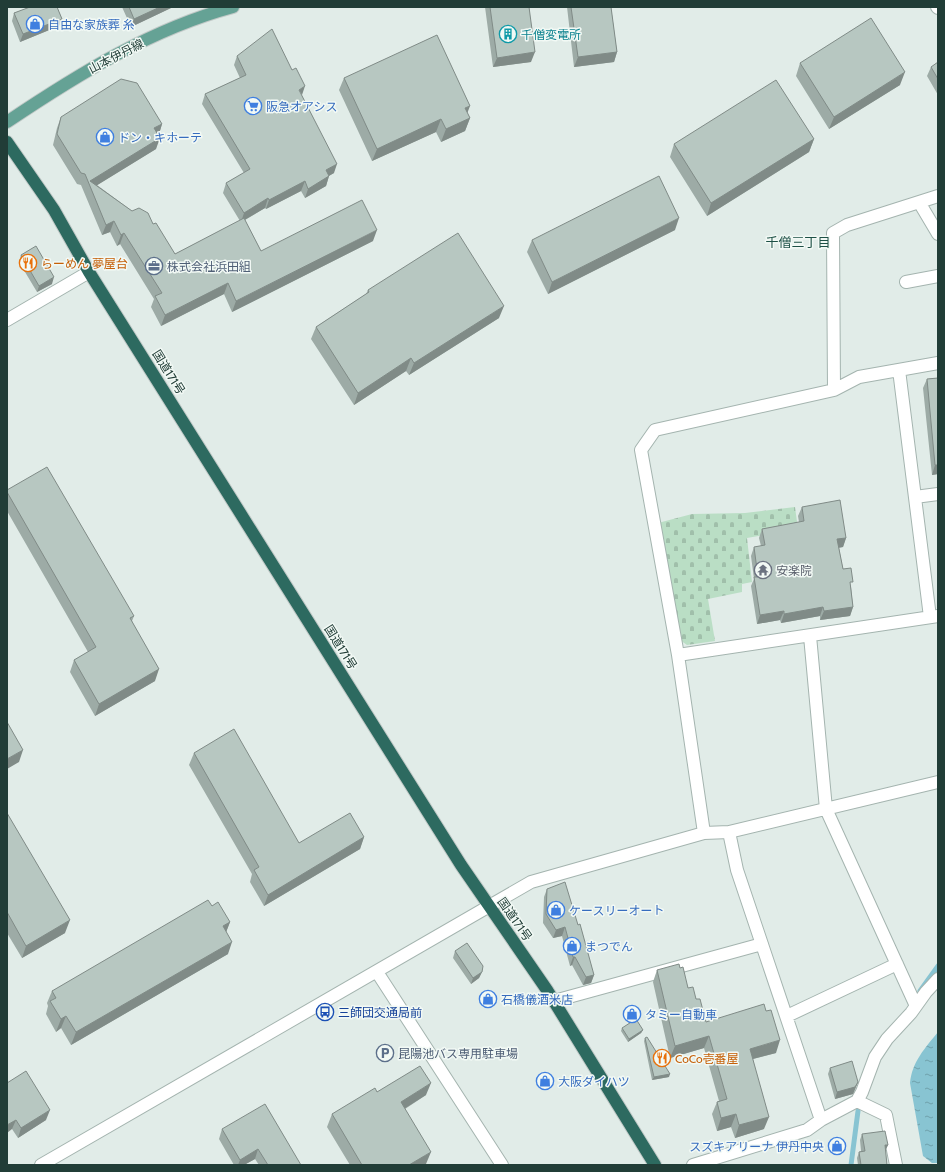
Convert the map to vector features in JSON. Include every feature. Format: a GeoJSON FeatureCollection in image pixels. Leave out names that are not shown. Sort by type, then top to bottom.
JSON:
{"type":"FeatureCollection","features":[{"type":"Feature","properties":{"kind":"highway","name":"国道171号"},"geometry":{"type":"LineString","coordinates":[[7,142],[54,210],[90,272],[488,906],[554,1001],[654,1165]]}},
{"type":"Feature","properties":{"kind":"main road","name":"山本伊丹線"},"geometry":{"type":"LineString","coordinates":[[7,122],[82,73],[155,36],[233,7]]}},
{"type":"Feature","properties":{"kind":"street"},"geometry":{"type":"LineString","coordinates":[[834,390],[833,233],[847,224],[938,196]]}},
{"type":"Feature","properties":{"kind":"street"},"geometry":{"type":"LineString","coordinates":[[919,202],[938,234]]}},
{"type":"Feature","properties":{"kind":"street"},"geometry":{"type":"LineString","coordinates":[[7,320],[90,272]]}},
{"type":"Feature","properties":{"kind":"street"},"geometry":{"type":"LineString","coordinates":[[906,282],[938,276]]}},
{"type":"Feature","properties":{"kind":"street"},"geometry":{"type":"LineString","coordinates":[[704,833],[678,655],[641,450],[655,430],[834,390],[859,377],[938,363]]}},
{"type":"Feature","properties":{"kind":"street"},"geometry":{"type":"LineString","coordinates":[[678,655],[934,617],[915,497],[899,370]]}},
{"type":"Feature","properties":{"kind":"street"},"geometry":{"type":"LineString","coordinates":[[915,497],[938,494]]}},
{"type":"Feature","properties":{"kind":"street"},"geometry":{"type":"LineString","coordinates":[[810,636],[826,808],[916,1006]]}},
{"type":"Feature","properties":{"kind":"street"},"geometry":{"type":"LineString","coordinates":[[41,1165],[531,882],[704,833],[729,832],[938,782]]}},
{"type":"Feature","properties":{"kind":"street"},"geometry":{"type":"LineString","coordinates":[[729,832],[737,870],[821,1120]]}},
{"type":"Feature","properties":{"kind":"street"},"geometry":{"type":"LineString","coordinates":[[554,1001],[762,944]]}},
{"type":"Feature","properties":{"kind":"street"},"geometry":{"type":"LineString","coordinates":[[786,1016],[897,964]]}},
{"type":"Feature","properties":{"kind":"street"},"geometry":{"type":"LineString","coordinates":[[377,972],[502,1165]]}},
{"type":"Feature","properties":{"kind":"street"},"geometry":{"type":"LineString","coordinates":[[693,1165],[807,1130],[821,1120],[857,1101],[862,1092],[875,1057],[887,1039],[938,979]]}},
{"type":"Feature","properties":{"kind":"street"},"geometry":{"type":"LineString","coordinates":[[857,1101],[886,1115],[896,1165]]}},
{"type":"Feature","properties":{"kind":"green space"},"geometry":{"type":"Polygon","coordinates":[[[795,507],[798,529],[747,538],[752,582],[742,584],[742,592],[708,599],[715,641],[687,645],[680,640],[658,523],[692,514],[745,513],[795,507]]]}},
{"type":"Feature","properties":{"kind":"water"},"geometry":{"type":"Polygon","coordinates":[[[938,1032],[938,1163],[932,1163],[923,1156],[910,1083],[913,1068],[916,1062],[938,1032]]]}},
{"type":"Feature","properties":{"kind":"building","name":"自由な家族葬 糸"},"geometry":{"type":"Polygon","coordinates":[[[30,7],[57,7],[62,19],[23,34],[14,13],[30,7]]]}},
{"type":"Feature","properties":{"kind":"building"},"geometry":{"type":"Polygon","coordinates":[[[129,7],[160,7],[134,19],[129,7]]]}},
{"type":"Feature","properties":{"kind":"building","name":"千僧変電所"},"geometry":{"type":"Polygon","coordinates":[[[490,7],[529,7],[535,52],[497,58],[490,7]]]}},
{"type":"Feature","properties":{"kind":"building"},"geometry":{"type":"Polygon","coordinates":[[[571,7],[611,7],[617,52],[578,57],[571,7]]]}},
{"type":"Feature","properties":{"kind":"building"},"geometry":{"type":"Polygon","coordinates":[[[871,18],[905,72],[834,117],[800,63],[871,18]]]}},
{"type":"Feature","properties":{"kind":"building"},"geometry":{"type":"Polygon","coordinates":[[[272,29],[292,70],[296,68],[305,86],[299,90],[337,164],[326,170],[329,176],[308,189],[305,181],[269,200],[268,198],[244,213],[226,183],[250,169],[205,94],[246,75],[237,56],[272,29]]]}},
{"type":"Feature","properties":{"kind":"building"},"geometry":{"type":"Polygon","coordinates":[[[437,35],[470,106],[465,108],[470,118],[446,129],[441,119],[377,149],[344,78],[437,35]]]}},
{"type":"Feature","properties":{"kind":"building"},"geometry":{"type":"Polygon","coordinates":[[[938,62],[938,79],[931,67],[938,62]]]}},
{"type":"Feature","properties":{"kind":"building"},"geometry":{"type":"Polygon","coordinates":[[[121,79],[137,83],[162,124],[154,128],[160,138],[90,181],[132,211],[139,208],[148,213],[153,224],[156,223],[175,254],[244,218],[261,251],[362,200],[377,230],[236,301],[228,283],[165,315],[155,296],[162,293],[124,233],[121,235],[114,221],[106,225],[85,174],[81,173],[57,134],[61,117],[121,79]]]}},
{"type":"Feature","properties":{"kind":"building"},"geometry":{"type":"Polygon","coordinates":[[[776,80],[814,139],[711,203],[674,144],[776,80]]]}},
{"type":"Feature","properties":{"kind":"building"},"geometry":{"type":"Polygon","coordinates":[[[659,176],[679,218],[552,282],[532,240],[659,176]]]}},
{"type":"Feature","properties":{"kind":"building"},"geometry":{"type":"Polygon","coordinates":[[[458,233],[504,306],[414,363],[411,358],[358,393],[316,327],[369,292],[368,290],[458,233]]]}},
{"type":"Feature","properties":{"kind":"building"},"geometry":{"type":"Polygon","coordinates":[[[36,246],[54,277],[39,286],[21,255],[36,246]]]}},
{"type":"Feature","properties":{"kind":"building"},"geometry":{"type":"Polygon","coordinates":[[[938,378],[938,465],[935,465],[927,379],[938,378]]]}},
{"type":"Feature","properties":{"kind":"building"},"geometry":{"type":"Polygon","coordinates":[[[47,467],[134,616],[130,618],[159,669],[99,704],[74,660],[96,647],[7,492],[7,490],[47,467]]]}},
{"type":"Feature","properties":{"kind":"building"},"geometry":{"type":"Polygon","coordinates":[[[840,500],[846,538],[837,539],[843,569],[851,568],[853,582],[850,582],[853,607],[824,611],[823,607],[784,614],[784,611],[760,615],[754,577],[758,577],[754,547],[765,545],[762,529],[804,521],[802,507],[840,500]]]}},
{"type":"Feature","properties":{"kind":"building"},"geometry":{"type":"Polygon","coordinates":[[[7,722],[23,750],[7,759],[7,722]]]}},
{"type":"Feature","properties":{"kind":"building"},"geometry":{"type":"Polygon","coordinates":[[[234,729],[299,843],[350,813],[364,837],[268,895],[254,870],[259,867],[194,753],[234,729]]]}},
{"type":"Feature","properties":{"kind":"building"},"geometry":{"type":"Polygon","coordinates":[[[7,813],[70,920],[26,946],[7,912],[7,813]]]}},
{"type":"Feature","properties":{"kind":"building"},"geometry":{"type":"Polygon","coordinates":[[[565,882],[578,925],[580,924],[594,975],[586,977],[575,957],[573,957],[565,927],[556,930],[546,914],[547,889],[565,882]]]}},
{"type":"Feature","properties":{"kind":"building"},"geometry":{"type":"Polygon","coordinates":[[[208,900],[212,906],[218,902],[230,922],[223,926],[232,942],[76,1032],[66,1016],[61,1019],[50,1001],[56,998],[52,991],[208,900]]]}},
{"type":"Feature","properties":{"kind":"building"},"geometry":{"type":"Polygon","coordinates":[[[467,943],[483,966],[482,972],[473,978],[455,951],[467,943]]]}},
{"type":"Feature","properties":{"kind":"building"},"geometry":{"type":"Polygon","coordinates":[[[679,964],[680,968],[683,967],[688,988],[693,987],[696,999],[700,999],[706,1022],[764,1004],[766,1011],[771,1010],[780,1040],[750,1049],[769,1117],[739,1125],[736,1114],[721,1118],[717,1102],[727,1099],[709,1036],[675,1046],[657,970],[679,964]]]}},
{"type":"Feature","properties":{"kind":"building"},"geometry":{"type":"Polygon","coordinates":[[[636,1019],[643,1030],[629,1039],[622,1028],[636,1019]]]}},
{"type":"Feature","properties":{"kind":"building"},"geometry":{"type":"Polygon","coordinates":[[[647,1037],[670,1074],[654,1077],[645,1038],[647,1037]]]}},
{"type":"Feature","properties":{"kind":"building"},"geometry":{"type":"Polygon","coordinates":[[[852,1061],[858,1082],[855,1087],[837,1092],[830,1068],[852,1061]]]}},
{"type":"Feature","properties":{"kind":"building"},"geometry":{"type":"Polygon","coordinates":[[[420,1066],[431,1083],[401,1102],[431,1152],[409,1165],[362,1165],[332,1114],[375,1088],[377,1092],[420,1066]]]}},
{"type":"Feature","properties":{"kind":"building"},"geometry":{"type":"Polygon","coordinates":[[[26,1071],[50,1110],[21,1128],[16,1120],[7,1125],[7,1083],[26,1071]]]}},
{"type":"Feature","properties":{"kind":"building"},"geometry":{"type":"Polygon","coordinates":[[[265,1104],[301,1165],[268,1165],[258,1149],[240,1160],[222,1129],[265,1104]]]}},
{"type":"Feature","properties":{"kind":"building"},"geometry":{"type":"Polygon","coordinates":[[[885,1131],[888,1145],[885,1145],[887,1165],[861,1165],[859,1152],[865,1151],[862,1134],[885,1131]]]}},
{"type":"Feature","properties":{"kind":"waterway"},"geometry":{"type":"LineString","coordinates":[[920,991],[938,966]]}},
{"type":"Feature","properties":{"kind":"waterway"},"geometry":{"type":"LineString","coordinates":[[851,1165],[858,1111]]}},
{"type":"Feature","properties":{"kind":"place","name":"自由な家族葬 糸"},"geometry":{"type":"Point","coordinates":[35,24]}},
{"type":"Feature","properties":{"kind":"place","name":"千僧変電所"},"geometry":{"type":"Point","coordinates":[508,34]}},
{"type":"Feature","properties":{"kind":"place","name":"阪急オアシス"},"geometry":{"type":"Point","coordinates":[253,106]}},
{"type":"Feature","properties":{"kind":"place","name":"ドン・キホーテ"},"geometry":{"type":"Point","coordinates":[105,137]}},
{"type":"Feature","properties":{"kind":"place","name":"らーめん 夢屋台"},"geometry":{"type":"Point","coordinates":[28,263]}},
{"type":"Feature","properties":{"kind":"place","name":"株式会社浜田組"},"geometry":{"type":"Point","coordinates":[154,266]}},
{"type":"Feature","properties":{"kind":"place","name":"安楽院"},"geometry":{"type":"Point","coordinates":[763,570]}},
{"type":"Feature","properties":{"kind":"place","name":"ケースリーオート"},"geometry":{"type":"Point","coordinates":[556,910]}},
{"type":"Feature","properties":{"kind":"place","name":"まつでん"},"geometry":{"type":"Point","coordinates":[572,946]}},
{"type":"Feature","properties":{"kind":"place","name":"石橋儀酒米店"},"geometry":{"type":"Point","coordinates":[488,999]}},
{"type":"Feature","properties":{"kind":"place","name":"三師団交通局前"},"geometry":{"type":"Point","coordinates":[325,1012]}},
{"type":"Feature","properties":{"kind":"place","name":"タミー自動車"},"geometry":{"type":"Point","coordinates":[632,1014]}},
{"type":"Feature","properties":{"kind":"place","name":"昆陽池バス専用駐車場"},"geometry":{"type":"Point","coordinates":[385,1053]}},
{"type":"Feature","properties":{"kind":"place","name":"CoCo壱番屋"},"geometry":{"type":"Point","coordinates":[662,1058]}},
{"type":"Feature","properties":{"kind":"place","name":"大阪ダイハツ"},"geometry":{"type":"Point","coordinates":[545,1081]}},
{"type":"Feature","properties":{"kind":"place","name":"スズキアリーナ 伊丹中央"},"geometry":{"type":"Point","coordinates":[837,1146]}},
{"type":"Feature","properties":{"kind":"district","name":"千僧三丁目"},"geometry":{"type":"Point","coordinates":[798,242]}}]}
